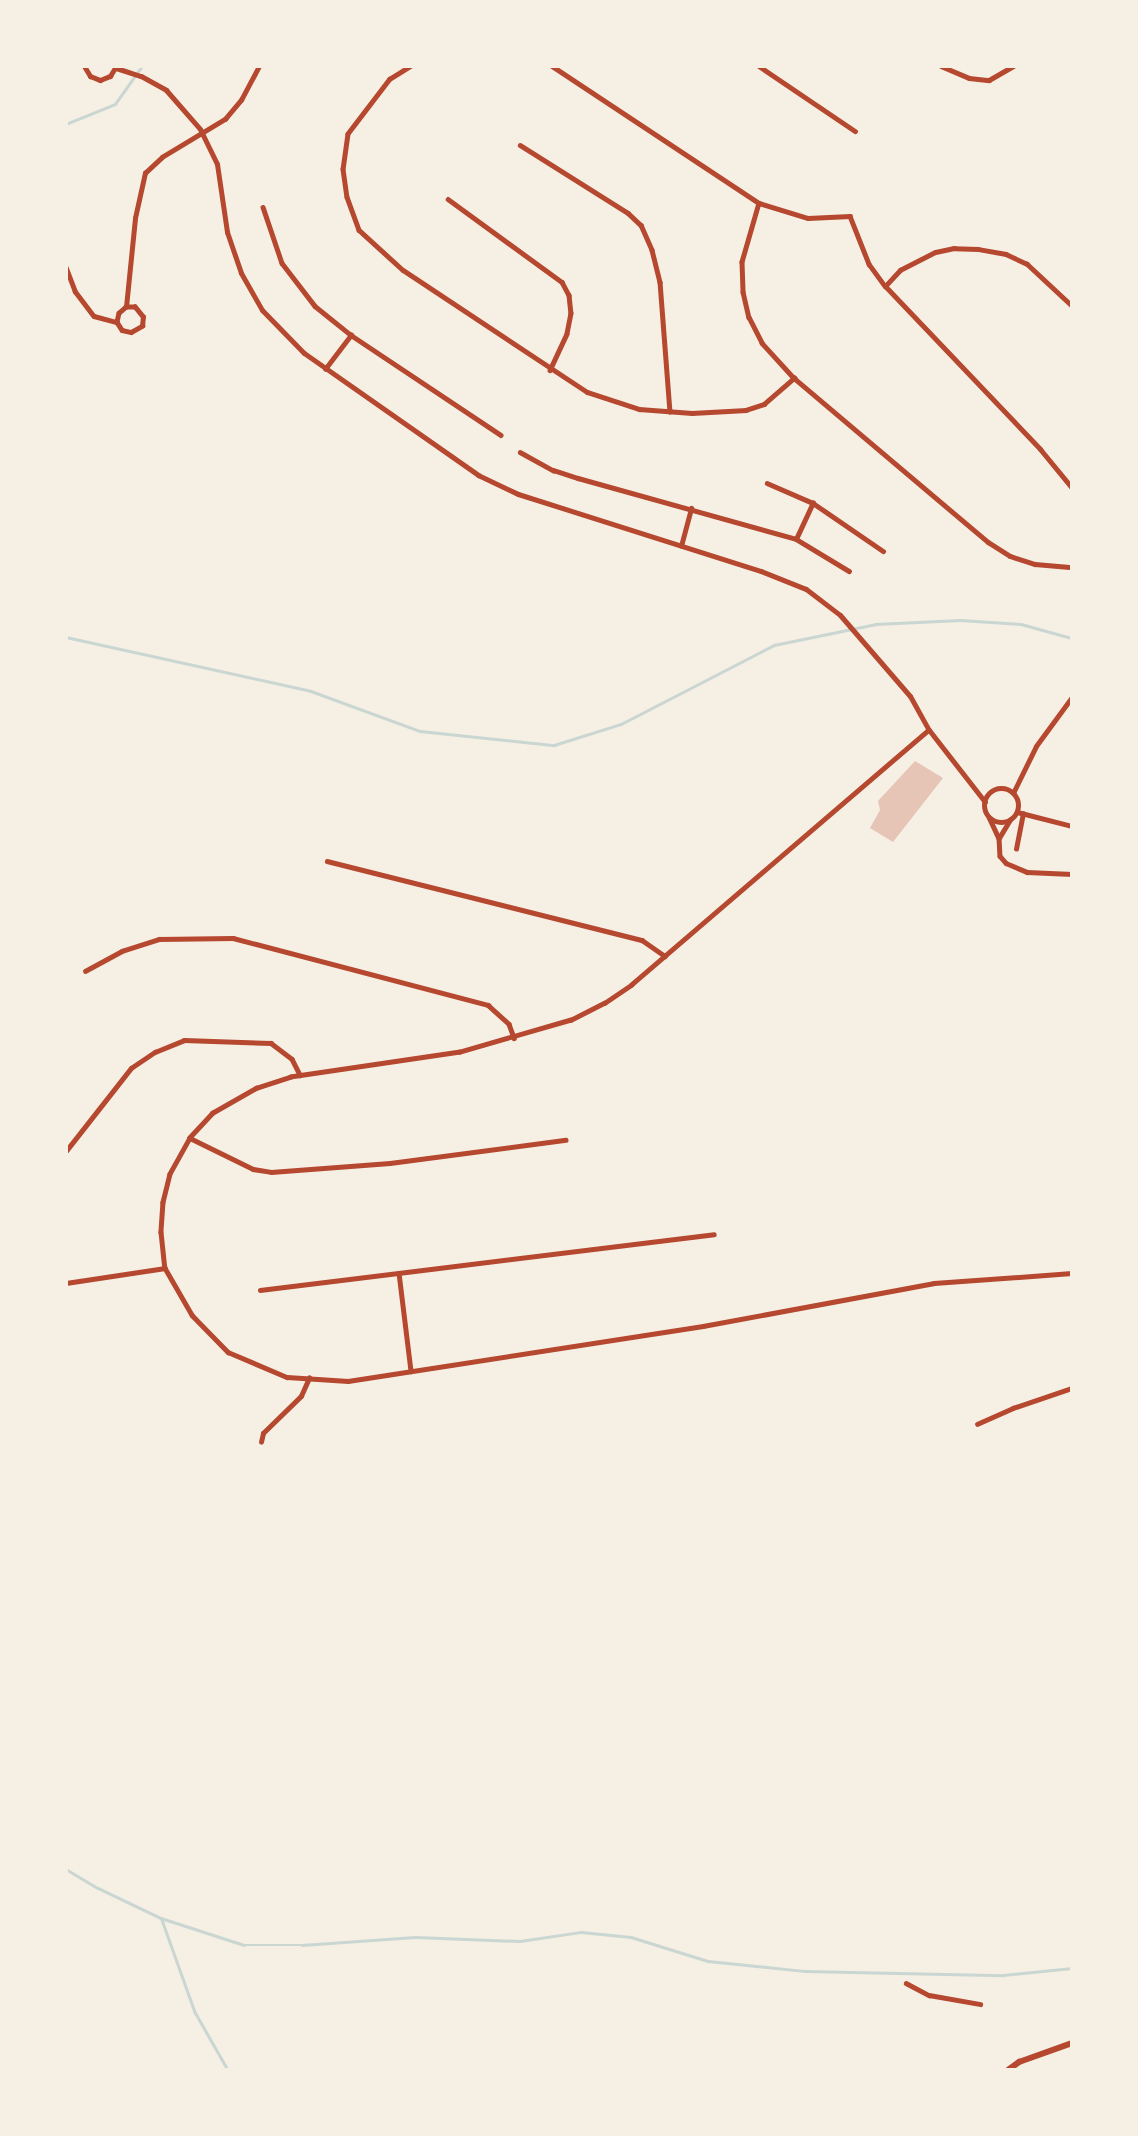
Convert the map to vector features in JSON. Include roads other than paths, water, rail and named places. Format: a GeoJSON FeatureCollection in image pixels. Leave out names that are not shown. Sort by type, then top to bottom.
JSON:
{"type":"FeatureCollection","features":[{"type":"Feature","properties":{"kind":"main road"},"geometry":{"type":"LineString","coordinates":[[1008,2070],[1018,2062],[1072,2043]]}},
{"type":"Feature","properties":{"kind":"street"},"geometry":{"type":"LineString","coordinates":[[83,66],[90,76],[100,80],[110,76],[116,67],[141,76],[166,90],[202,133],[217,164],[227,232],[247,285],[282,333],[325,369],[478,475],[519,494],[761,571],[806,589],[840,615],[910,696],[929,730],[985,802],[999,838],[1000,856],[1014,867],[1034,873],[1072,874]]}},
{"type":"Feature","properties":{"kind":"street"},"geometry":{"type":"LineString","coordinates":[[126,307],[130,252],[142,179],[157,160],[220,123],[234,110],[259,66]]}},
{"type":"Feature","properties":{"kind":"street"},"geometry":{"type":"LineString","coordinates":[[411,66],[390,79],[348,134],[343,169],[346,197],[359,230],[403,270],[550,370],[587,392],[639,409],[670,412],[746,410],[764,404],[794,378]]}},
{"type":"Feature","properties":{"kind":"street"},"geometry":{"type":"LineString","coordinates":[[552,66],[759,203],[808,218],[850,216],[869,264],[885,286],[1040,449],[1072,488]]}},
{"type":"Feature","properties":{"kind":"street"},"geometry":{"type":"LineString","coordinates":[[759,66],[855,131]]}},
{"type":"Feature","properties":{"kind":"street"},"geometry":{"type":"LineString","coordinates":[[941,66],[969,78],[989,80],[1013,66]]}},
{"type":"Feature","properties":{"kind":"street"},"geometry":{"type":"LineString","coordinates":[[520,145],[628,213],[641,225],[652,250],[660,282],[670,412]]}},
{"type":"Feature","properties":{"kind":"street"},"geometry":{"type":"LineString","coordinates":[[448,199],[562,282],[569,295],[571,313],[567,334],[550,370]]}},
{"type":"Feature","properties":{"kind":"street"},"geometry":{"type":"LineString","coordinates":[[759,203],[742,262],[743,292],[749,317],[762,343],[794,378],[988,542],[1010,556],[1035,564],[1072,567]]}},
{"type":"Feature","properties":{"kind":"street"},"geometry":{"type":"LineString","coordinates":[[263,207],[282,263],[297,286],[315,306],[351,335],[500,435]]}},
{"type":"Feature","properties":{"kind":"street"},"geometry":{"type":"LineString","coordinates":[[885,286],[900,270],[935,252],[954,248],[978,249],[1006,254],[1027,264],[1072,306]]}},
{"type":"Feature","properties":{"kind":"street"},"geometry":{"type":"LineString","coordinates":[[66,267],[75,291],[87,309],[103,321],[117,322]]}},
{"type":"Feature","properties":{"kind":"street"},"geometry":{"type":"LineString","coordinates":[[126,307],[135,307],[142,313],[142,326],[131,332],[122,330],[117,322],[119,313],[126,307]]}},
{"type":"Feature","properties":{"kind":"street"},"geometry":{"type":"LineString","coordinates":[[325,369],[351,335]]}},
{"type":"Feature","properties":{"kind":"street"},"geometry":{"type":"LineString","coordinates":[[520,452],[566,474],[796,540],[849,571]]}},
{"type":"Feature","properties":{"kind":"street"},"geometry":{"type":"LineString","coordinates":[[767,483],[813,503],[883,551]]}},
{"type":"Feature","properties":{"kind":"street"},"geometry":{"type":"LineString","coordinates":[[796,540],[813,503]]}},
{"type":"Feature","properties":{"kind":"street"},"geometry":{"type":"LineString","coordinates":[[681,546],[691,508]]}},
{"type":"Feature","properties":{"kind":"street"},"geometry":{"type":"LineString","coordinates":[[1013,793],[1036,746],[1072,697]]}},
{"type":"Feature","properties":{"kind":"street"},"geometry":{"type":"LineString","coordinates":[[929,730],[665,956],[606,1003],[571,1020],[460,1052],[300,1075],[257,1087],[214,1113],[190,1138],[170,1174],[163,1202],[161,1232],[165,1268],[192,1315],[228,1352],[287,1377],[348,1381],[703,1326],[934,1283],[1072,1273]]}},
{"type":"Feature","properties":{"kind":"street"},"geometry":{"type":"LineString","coordinates":[[985,802],[994,790],[1004,789],[1013,793],[1020,813],[1016,849]]}},
{"type":"Feature","properties":{"kind":"street"},"geometry":{"type":"LineString","coordinates":[[999,838],[1010,820],[1020,813],[1072,826]]}},
{"type":"Feature","properties":{"kind":"street"},"geometry":{"type":"LineString","coordinates":[[989,817],[999,822],[1010,820]]}},
{"type":"Feature","properties":{"kind":"street"},"geometry":{"type":"LineString","coordinates":[[327,861],[642,940],[665,956]]}},
{"type":"Feature","properties":{"kind":"street"},"geometry":{"type":"LineString","coordinates":[[85,971],[122,951],[159,939],[233,938],[488,1005],[509,1024],[514,1038]]}},
{"type":"Feature","properties":{"kind":"street"},"geometry":{"type":"LineString","coordinates":[[66,1151],[131,1069],[155,1052],[184,1040],[271,1043],[284,1050],[300,1075]]}},
{"type":"Feature","properties":{"kind":"street"},"geometry":{"type":"LineString","coordinates":[[190,1138],[253,1169],[271,1172],[390,1163],[565,1140]]}},
{"type":"Feature","properties":{"kind":"street"},"geometry":{"type":"LineString","coordinates":[[260,1290],[714,1234]]}},
{"type":"Feature","properties":{"kind":"street"},"geometry":{"type":"LineString","coordinates":[[66,1283],[165,1268]]}},
{"type":"Feature","properties":{"kind":"street"},"geometry":{"type":"LineString","coordinates":[[399,1273],[411,1371]]}},
{"type":"Feature","properties":{"kind":"street"},"geometry":{"type":"LineString","coordinates":[[261,1442],[263,1433],[301,1396],[309,1378]]}},
{"type":"Feature","properties":{"kind":"street"},"geometry":{"type":"LineString","coordinates":[[977,1424],[1013,1408],[1072,1388]]}},
{"type":"Feature","properties":{"kind":"street"},"geometry":{"type":"LineString","coordinates":[[906,1983],[929,1994],[980,2004]]}},
{"type":"Feature","properties":{"kind":"waterway"},"geometry":{"type":"LineString","coordinates":[[66,124],[115,104],[142,66]]}},
{"type":"Feature","properties":{"kind":"waterway"},"geometry":{"type":"LineString","coordinates":[[66,637],[311,691],[420,731],[554,745],[621,724],[774,645],[876,624],[960,620],[1021,624],[1072,638]]}},
{"type":"Feature","properties":{"kind":"waterway"},"geometry":{"type":"LineString","coordinates":[[66,1869],[98,1888],[161,1918],[244,1945],[302,1945],[415,1937],[520,1941],[581,1932],[631,1937],[708,1961],[805,1971],[1003,1975],[1072,1968]]}},
{"type":"Feature","properties":{"kind":"waterway"},"geometry":{"type":"LineString","coordinates":[[162,1920],[195,2012],[228,2070]]}}]}
